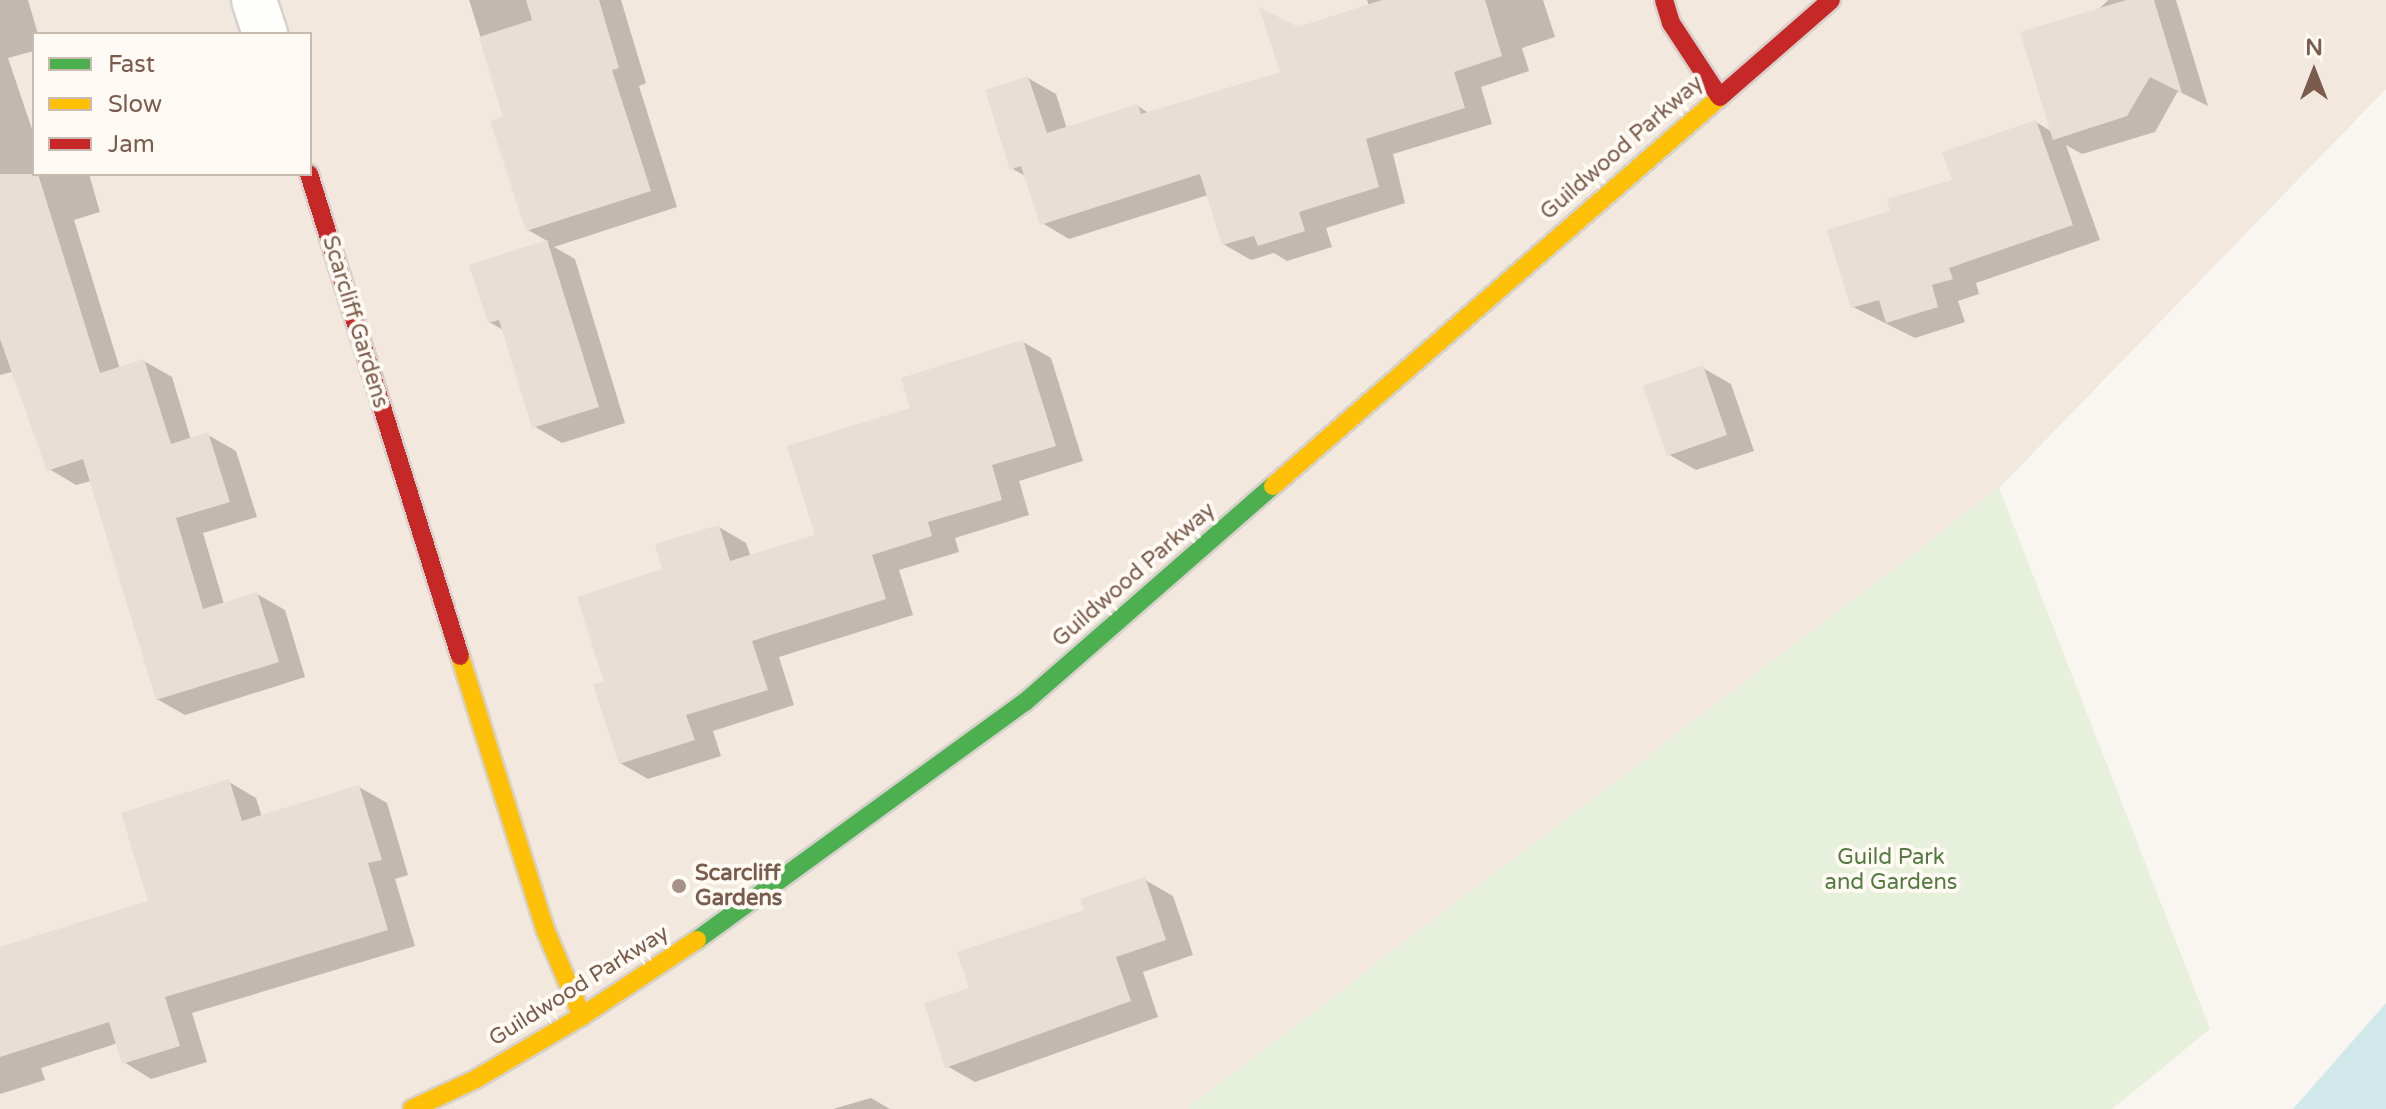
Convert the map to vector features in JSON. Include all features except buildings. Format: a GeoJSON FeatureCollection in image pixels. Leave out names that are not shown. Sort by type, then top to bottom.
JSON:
{"type":"FeatureCollection","features":[{"type":"Feature","properties":{"kind":"street"},"geometry":{"type":"LineString","coordinates":[[254,0],[264,32]]}},
{"type":"Feature","properties":{"kind":"street"},"geometry":{"type":"LineString","coordinates":[[1664,0],[1671,23],[1719,96]]}},
{"type":"Feature","properties":{"kind":"street","name":"Guildwood Parkway"},"geometry":{"type":"LineString","coordinates":[[412,1109],[476,1079],[582,1016],[744,908],[1025,702],[1831,0]]}},
{"type":"Feature","properties":{"kind":"street","name":"Scarcliff Gardens"},"geometry":{"type":"LineString","coordinates":[[310,176],[545,929],[582,1016]]}},
{"type":"Feature","properties":{"kind":"shaded area"},"geometry":{"type":"Polygon","coordinates":[[[0,0],[2386,0],[2386,89],[1999,488],[1186,1109],[0,1109],[0,0]]]}},
{"type":"Feature","properties":{"kind":"green space","name":"Guild Park and Gardens"},"geometry":{"type":"Polygon","coordinates":[[[1999,488],[2210,1029],[2112,1109],[1186,1109],[1999,488]]]}},
{"type":"Feature","properties":{"kind":"water"},"geometry":{"type":"Polygon","coordinates":[[[2386,1003],[2386,1109],[2293,1109],[2386,1003]]]}},
{"type":"Feature","properties":{"kind":"traffic: fast"},"geometry":{"type":"LineString","coordinates":[[697,940],[1025,702],[1273,486]]}},
{"type":"Feature","properties":{"kind":"traffic: slow"},"geometry":{"type":"LineString","coordinates":[[1273,486],[1720,97]]}},
{"type":"Feature","properties":{"kind":"traffic: slow"},"geometry":{"type":"LineString","coordinates":[[460,656],[545,929],[582,1016]]}},
{"type":"Feature","properties":{"kind":"traffic: slow"},"geometry":{"type":"LineString","coordinates":[[412,1109],[476,1079],[582,1016],[697,940]]}},
{"type":"Feature","properties":{"kind":"traffic: jam"},"geometry":{"type":"LineString","coordinates":[[1664,0],[1671,23],[1719,96]]}},
{"type":"Feature","properties":{"kind":"traffic: jam"},"geometry":{"type":"LineString","coordinates":[[1720,97],[1831,0]]}},
{"type":"Feature","properties":{"kind":"traffic: jam"},"geometry":{"type":"LineString","coordinates":[[310,176],[460,656]]}},
{"type":"Feature","properties":{"kind":"place","name":"Scarcliff Gardens"},"geometry":{"type":"Point","coordinates":[679,886]}}]}
